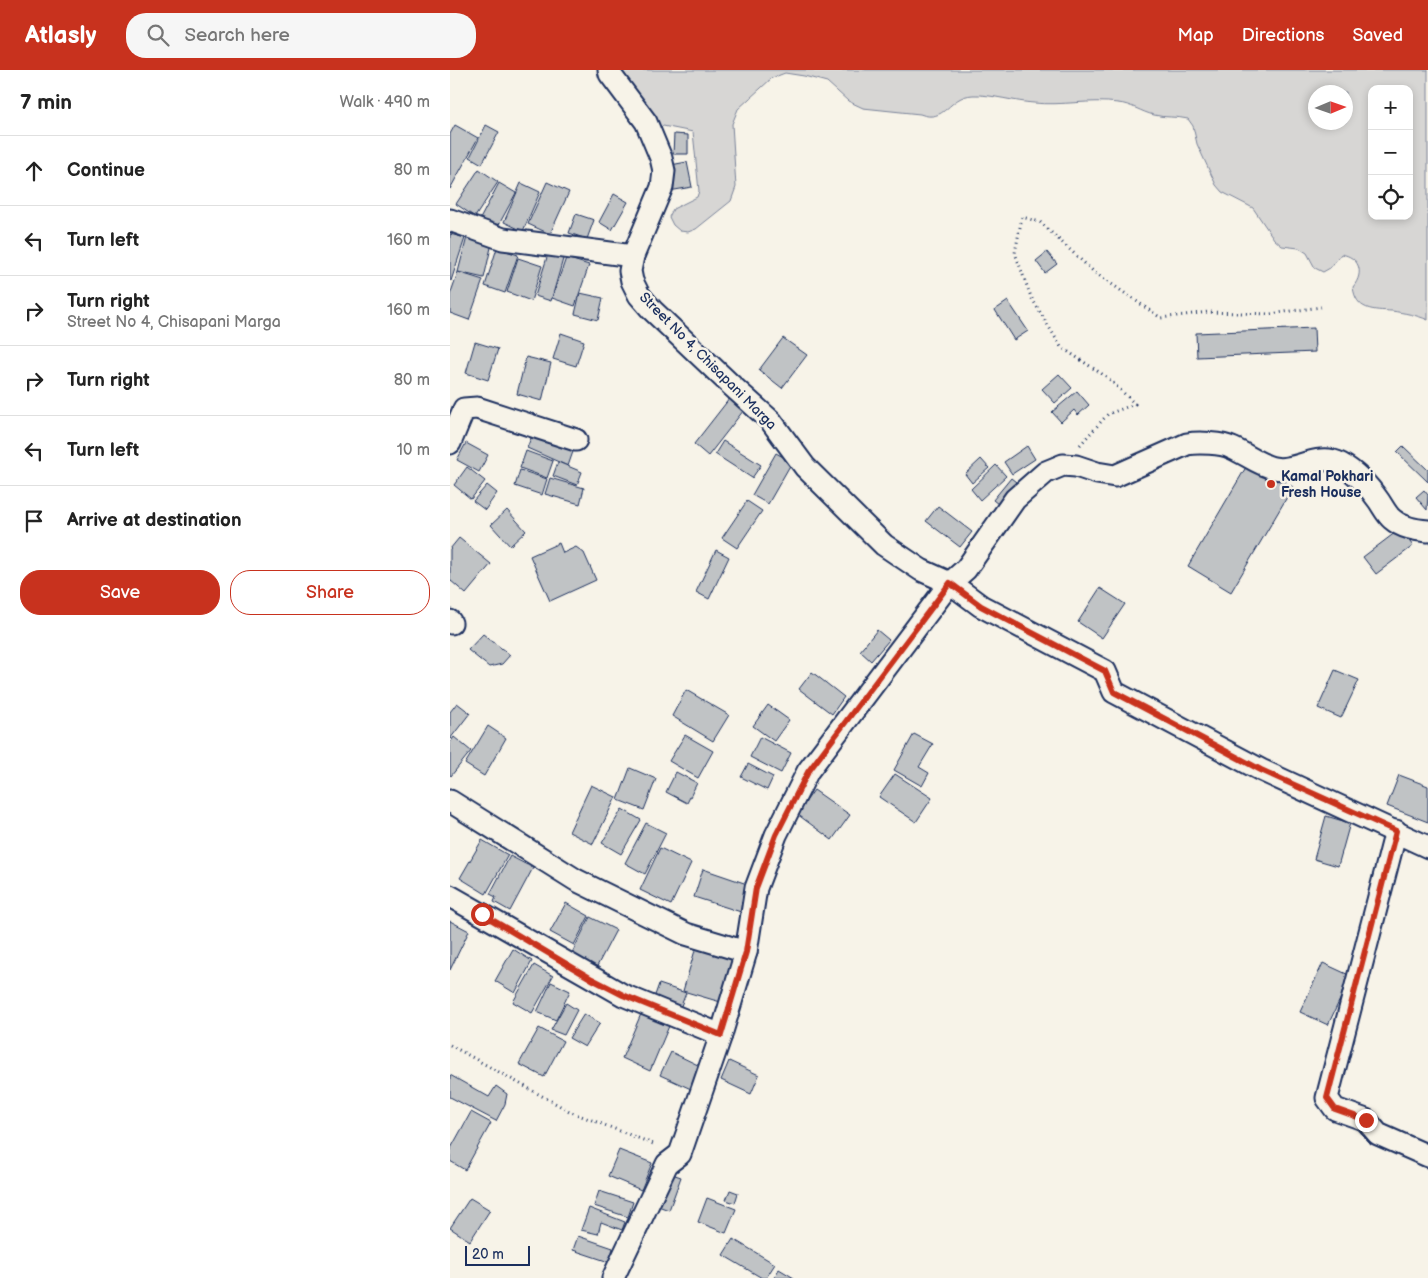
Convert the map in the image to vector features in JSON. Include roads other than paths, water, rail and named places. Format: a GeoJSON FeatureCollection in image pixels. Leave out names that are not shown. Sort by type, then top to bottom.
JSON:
{"type":"FeatureCollection","features":[{"type":"Feature","properties":{"kind":"street","name":"Street No 4, Chisapani Marga"},"geometry":{"type":"LineString","coordinates":[[609,70],[610,74],[646,122],[662,158],[664,171],[662,187],[633,256],[630,271],[632,281],[639,295],[652,310],[730,385],[771,420],[805,467],[884,545],[921,570],[950,583],[981,606],[1105,671],[1114,692],[1261,770],[1428,847]]}},
{"type":"Feature","properties":{"kind":"street"},"geometry":{"type":"LineString","coordinates":[[450,220],[503,239],[633,256]]}},
{"type":"Feature","properties":{"kind":"street"},"geometry":{"type":"LineString","coordinates":[[450,443],[464,409],[477,408],[576,440]]}},
{"type":"Feature","properties":{"kind":"street"},"geometry":{"type":"LineString","coordinates":[[613,1278],[667,1164],[680,1154],[721,1035],[746,952],[756,888],[776,835],[808,772],[950,583],[966,569],[1015,499],[1046,472],[1063,466],[1076,466],[1097,473],[1115,476],[1187,444],[1196,443],[1230,447],[1273,468],[1282,469],[1311,461],[1339,463],[1358,475],[1369,486],[1392,519],[1411,529],[1428,531]]}},
{"type":"Feature","properties":{"kind":"street"},"geometry":{"type":"LineString","coordinates":[[451,805],[576,880],[686,934],[746,952]]}},
{"type":"Feature","properties":{"kind":"street"},"geometry":{"type":"LineString","coordinates":[[1396,831],[1327,1098],[1335,1109],[1366,1120],[1378,1134],[1428,1156]]}},
{"type":"Feature","properties":{"kind":"street"},"geometry":{"type":"LineString","coordinates":[[450,896],[623,995],[721,1035]]}},
{"type":"Feature","properties":{"kind":"place","name":"Kamal Pokhari Fresh House"},"geometry":{"type":"Point","coordinates":[1271,484]}}]}
